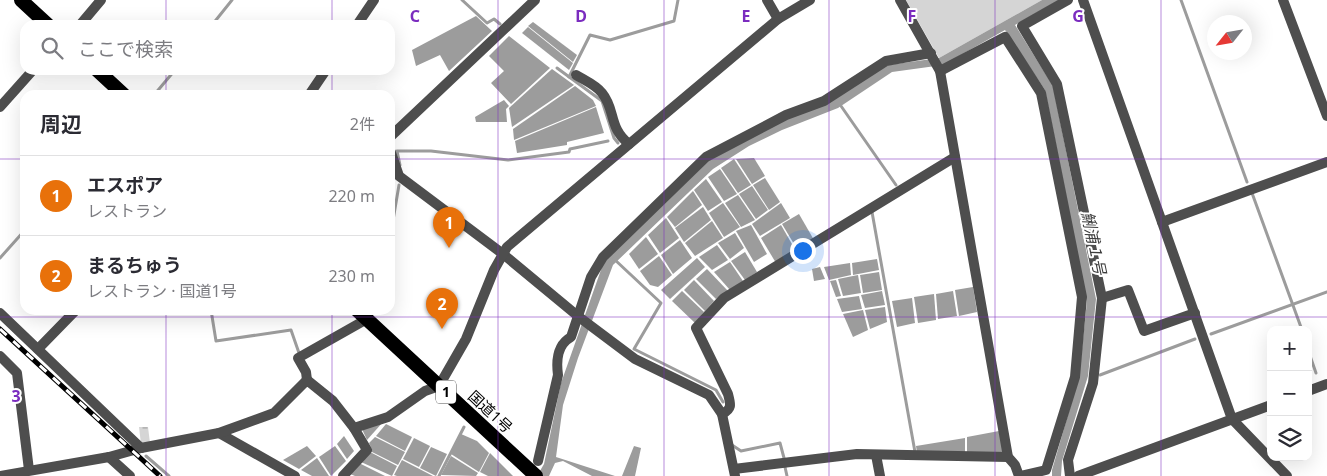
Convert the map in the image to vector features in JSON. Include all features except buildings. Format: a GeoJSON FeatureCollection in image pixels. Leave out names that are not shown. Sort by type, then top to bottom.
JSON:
{"type":"FeatureCollection","features":[{"type":"Feature","properties":{"kind":"highway"},"geometry":{"type":"LineString","coordinates":[[21,0],[43,20]]}},
{"type":"Feature","properties":{"kind":"highway"},"geometry":{"type":"LineString","coordinates":[[102,75],[119,90]]}},
{"type":"Feature","properties":{"kind":"highway","name":"国道1号"},"geometry":{"type":"LineString","coordinates":[[362,315],[536,471]]}},
{"type":"Feature","properties":{"kind":"street"},"geometry":{"type":"LineString","coordinates":[[84,20],[101,0]]}},
{"type":"Feature","properties":{"kind":"street"},"geometry":{"type":"LineString","coordinates":[[360,20],[374,0]]}},
{"type":"Feature","properties":{"kind":"street"},"geometry":{"type":"LineString","coordinates":[[395,132],[535,0]]}},
{"type":"Feature","properties":{"kind":"street"},"geometry":{"type":"LineString","coordinates":[[766,0],[778,19]]}},
{"type":"Feature","properties":{"kind":"street"},"geometry":{"type":"LineString","coordinates":[[354,428],[388,417],[425,391],[439,386],[466,339],[494,270],[507,247],[778,19],[810,0]]}},
{"type":"Feature","properties":{"kind":"street"},"geometry":{"type":"LineString","coordinates":[[900,0],[940,71],[1008,457],[1015,465],[1020,476],[1046,470],[1075,377],[1082,297],[1041,93],[1006,37],[940,71]]}},
{"type":"Feature","properties":{"kind":"street"},"geometry":{"type":"LineString","coordinates":[[1068,0],[1022,26],[1057,84],[1102,298],[1093,384],[1068,460],[1070,476]]}},
{"type":"Feature","properties":{"kind":"street"},"geometry":{"type":"LineString","coordinates":[[1083,0],[1232,419],[1287,476]]}},
{"type":"Feature","properties":{"kind":"street"},"geometry":{"type":"LineString","coordinates":[[1284,0],[1327,116]]}},
{"type":"Feature","properties":{"kind":"street"},"geometry":{"type":"LineString","coordinates":[[536,471],[558,375],[556,366],[559,349],[563,342],[571,337],[591,277],[603,257],[701,161],[786,115],[824,101],[886,61],[931,53]]}},
{"type":"Feature","properties":{"kind":"street"},"geometry":{"type":"LineString","coordinates":[[576,74],[602,92],[618,135],[629,144]]}},
{"type":"Feature","properties":{"kind":"street"},"geometry":{"type":"LineString","coordinates":[[0,107],[29,75]]}},
{"type":"Feature","properties":{"kind":"street"},"geometry":{"type":"LineString","coordinates":[[312,90],[323,75]]}},
{"type":"Feature","properties":{"kind":"street"},"geometry":{"type":"LineString","coordinates":[[722,414],[729,411],[731,405],[728,394],[696,328],[711,309],[724,298],[955,157]]}},
{"type":"Feature","properties":{"kind":"street"},"geometry":{"type":"LineString","coordinates":[[1162,222],[1327,162]]}},
{"type":"Feature","properties":{"kind":"street"},"geometry":{"type":"LineString","coordinates":[[395,164],[399,176],[503,254],[579,317],[635,359],[709,395],[722,414],[735,473],[856,454],[1008,457]]}},
{"type":"Feature","properties":{"kind":"street"},"geometry":{"type":"LineString","coordinates":[[1102,298],[1128,290],[1144,331],[1195,313]]}},
{"type":"Feature","properties":{"kind":"street"},"geometry":{"type":"LineString","coordinates":[[0,313],[141,448]]}},
{"type":"Feature","properties":{"kind":"street"},"geometry":{"type":"LineString","coordinates":[[38,349],[71,315]]}},
{"type":"Feature","properties":{"kind":"street"},"geometry":{"type":"LineString","coordinates":[[343,476],[367,450],[354,428],[333,401],[307,380],[306,372],[298,358],[362,315]]}},
{"type":"Feature","properties":{"kind":"street"},"geometry":{"type":"LineString","coordinates":[[0,356],[17,373],[29,470]]}},
{"type":"Feature","properties":{"kind":"street"},"geometry":{"type":"LineString","coordinates":[[0,476],[108,457],[141,448],[219,433],[274,413],[307,380]]}},
{"type":"Feature","properties":{"kind":"street"},"geometry":{"type":"LineString","coordinates":[[1312,390],[1327,384]]}},
{"type":"Feature","properties":{"kind":"street"},"geometry":{"type":"LineString","coordinates":[[1078,476],[1267,406]]}},
{"type":"Feature","properties":{"kind":"street"},"geometry":{"type":"LineString","coordinates":[[219,433],[295,476]]}},
{"type":"Feature","properties":{"kind":"street"},"geometry":{"type":"LineString","coordinates":[[876,455],[880,476]]}},
{"type":"Feature","properties":{"kind":"street"},"geometry":{"type":"LineString","coordinates":[[108,457],[130,476]]}},
{"type":"Feature","properties":{"kind":"green space"},"geometry":{"type":"Polygon","coordinates":[[[906,0],[1042,0],[939,58],[906,0]]]}},
{"type":"Feature","properties":{"kind":"green space"},"geometry":{"type":"Polygon","coordinates":[[[139,427],[148,427],[150,443],[141,444],[139,427]]]}},
{"type":"Feature","properties":{"kind":"shaded area"},"geometry":{"type":"Polygon","coordinates":[[[1042,0],[1059,0],[1015,25],[1053,86],[1096,299],[1088,376],[1062,461],[1061,476],[1052,476],[1052,470],[1079,377],[1087,301],[1045,90],[1005,30],[943,65],[892,72],[838,108],[782,130],[749,146],[713,169],[613,265],[578,358],[563,405],[556,457],[615,476],[592,476],[563,461],[555,463],[549,476],[537,476],[544,464],[561,383],[602,267],[606,260],[708,161],[888,65],[939,58],[1042,0]]]}},
{"type":"Feature","properties":{"kind":"shaded area"},"geometry":{"type":"Polygon","coordinates":[[[476,16],[492,31],[449,71],[440,55],[416,66],[412,50],[476,16]]]}},
{"type":"Feature","properties":{"kind":"shaded area"},"geometry":{"type":"Polygon","coordinates":[[[533,22],[577,55],[573,62],[528,26],[533,22]]]}},
{"type":"Feature","properties":{"kind":"shaded area"},"geometry":{"type":"Polygon","coordinates":[[[528,27],[573,63],[569,70],[522,33],[528,27]]]}},
{"type":"Feature","properties":{"kind":"shaded area"},"geometry":{"type":"Polygon","coordinates":[[[509,36],[550,68],[511,104],[491,83],[504,71],[489,56],[509,36]]]}},
{"type":"Feature","properties":{"kind":"shaded area"},"geometry":{"type":"Polygon","coordinates":[[[552,69],[574,85],[512,127],[509,108],[552,69]]]}},
{"type":"Feature","properties":{"kind":"shaded area"},"geometry":{"type":"Polygon","coordinates":[[[575,86],[593,100],[596,106],[514,140],[513,129],[575,86]]]}},
{"type":"Feature","properties":{"kind":"shaded area"},"geometry":{"type":"Polygon","coordinates":[[[504,100],[509,106],[506,109],[507,122],[476,122],[475,117],[504,100]]]}},
{"type":"Feature","properties":{"kind":"shaded area"},"geometry":{"type":"Polygon","coordinates":[[[596,107],[604,133],[567,142],[567,145],[517,153],[515,141],[596,107]]]}},
{"type":"Feature","properties":{"kind":"shaded area"},"geometry":{"type":"Polygon","coordinates":[[[754,158],[765,176],[752,184],[736,159],[754,158]]]}},
{"type":"Feature","properties":{"kind":"shaded area"},"geometry":{"type":"Polygon","coordinates":[[[734,159],[751,185],[738,193],[721,168],[734,159]]]}},
{"type":"Feature","properties":{"kind":"shaded area"},"geometry":{"type":"Polygon","coordinates":[[[720,169],[737,194],[724,201],[708,177],[720,169]]]}},
{"type":"Feature","properties":{"kind":"shaded area"},"geometry":{"type":"Polygon","coordinates":[[[765,178],[780,202],[769,210],[753,185],[765,178]]]}},
{"type":"Feature","properties":{"kind":"shaded area"},"geometry":{"type":"Polygon","coordinates":[[[706,179],[722,202],[708,211],[694,190],[706,179]]]}},
{"type":"Feature","properties":{"kind":"shaded area"},"geometry":{"type":"Polygon","coordinates":[[[752,186],[768,210],[756,219],[739,194],[752,186]]]}},
{"type":"Feature","properties":{"kind":"shaded area"},"geometry":{"type":"Polygon","coordinates":[[[693,191],[702,205],[675,227],[667,217],[693,191]]]}},
{"type":"Feature","properties":{"kind":"shaded area"},"geometry":{"type":"Polygon","coordinates":[[[738,195],[755,220],[741,227],[725,203],[738,195]]]}},
{"type":"Feature","properties":{"kind":"shaded area"},"geometry":{"type":"Polygon","coordinates":[[[723,203],[740,227],[724,237],[709,213],[723,203]]]}},
{"type":"Feature","properties":{"kind":"shaded area"},"geometry":{"type":"Polygon","coordinates":[[[781,203],[790,218],[760,236],[752,224],[781,203]]]}},
{"type":"Feature","properties":{"kind":"shaded area"},"geometry":{"type":"Polygon","coordinates":[[[703,207],[711,220],[684,242],[675,228],[703,207]]]}},
{"type":"Feature","properties":{"kind":"shaded area"},"geometry":{"type":"Polygon","coordinates":[[[799,214],[814,240],[797,249],[782,224],[799,214]]]}},
{"type":"Feature","properties":{"kind":"shaded area"},"geometry":{"type":"Polygon","coordinates":[[[666,218],[679,238],[660,253],[648,235],[666,218]]]}},
{"type":"Feature","properties":{"kind":"shaded area"},"geometry":{"type":"Polygon","coordinates":[[[712,221],[723,238],[695,256],[685,243],[712,221]]]}},
{"type":"Feature","properties":{"kind":"shaded area"},"geometry":{"type":"Polygon","coordinates":[[[751,225],[767,254],[754,262],[736,231],[751,225]]]}},
{"type":"Feature","properties":{"kind":"shaded area"},"geometry":{"type":"Polygon","coordinates":[[[781,225],[796,251],[776,263],[761,238],[781,225]]]}},
{"type":"Feature","properties":{"kind":"shaded area"},"geometry":{"type":"Polygon","coordinates":[[[735,233],[744,248],[730,259],[718,243],[735,233]]]}},
{"type":"Feature","properties":{"kind":"shaded area"},"geometry":{"type":"Polygon","coordinates":[[[646,237],[658,254],[639,269],[629,254],[646,237]]]}},
{"type":"Feature","properties":{"kind":"shaded area"},"geometry":{"type":"Polygon","coordinates":[[[680,240],[692,258],[673,274],[661,255],[680,240]]]}},
{"type":"Feature","properties":{"kind":"shaded area"},"geometry":{"type":"Polygon","coordinates":[[[717,245],[728,260],[712,270],[699,257],[717,245]]]}},
{"type":"Feature","properties":{"kind":"shaded area"},"geometry":{"type":"Polygon","coordinates":[[[745,252],[757,272],[745,280],[731,261],[745,252]]]}},
{"type":"Feature","properties":{"kind":"shaded area"},"geometry":{"type":"Polygon","coordinates":[[[659,256],[672,275],[658,287],[650,285],[640,271],[659,256]]]}},
{"type":"Feature","properties":{"kind":"shaded area"},"geometry":{"type":"Polygon","coordinates":[[[697,258],[705,267],[670,299],[661,290],[697,258]]]}},
{"type":"Feature","properties":{"kind":"shaded area"},"geometry":{"type":"Polygon","coordinates":[[[877,259],[879,270],[853,275],[852,263],[877,259]]]}},
{"type":"Feature","properties":{"kind":"shaded area"},"geometry":{"type":"Polygon","coordinates":[[[730,262],[743,281],[730,290],[714,272],[730,262]]]}},
{"type":"Feature","properties":{"kind":"shaded area"},"geometry":{"type":"Polygon","coordinates":[[[850,263],[851,275],[829,280],[824,267],[850,263]]]}},
{"type":"Feature","properties":{"kind":"shaded area"},"geometry":{"type":"Polygon","coordinates":[[[820,267],[825,279],[814,281],[812,269],[820,267]]]}},
{"type":"Feature","properties":{"kind":"shaded area"},"geometry":{"type":"Polygon","coordinates":[[[707,269],[728,291],[716,299],[696,279],[707,269]]]}},
{"type":"Feature","properties":{"kind":"shaded area"},"geometry":{"type":"Polygon","coordinates":[[[879,272],[882,290],[863,293],[860,275],[879,272]]]}},
{"type":"Feature","properties":{"kind":"shaded area"},"geometry":{"type":"Polygon","coordinates":[[[858,275],[861,293],[843,296],[838,279],[858,275]]]}},
{"type":"Feature","properties":{"kind":"shaded area"},"geometry":{"type":"Polygon","coordinates":[[[694,280],[714,301],[705,311],[684,290],[694,280]]]}},
{"type":"Feature","properties":{"kind":"shaded area"},"geometry":{"type":"Polygon","coordinates":[[[836,280],[841,296],[836,297],[830,281],[836,280]]]}},
{"type":"Feature","properties":{"kind":"shaded area"},"geometry":{"type":"Polygon","coordinates":[[[973,287],[977,312],[959,316],[955,290],[973,287]]]}},
{"type":"Feature","properties":{"kind":"shaded area"},"geometry":{"type":"Polygon","coordinates":[[[682,291],[704,312],[695,323],[672,301],[682,291]]]}},
{"type":"Feature","properties":{"kind":"shaded area"},"geometry":{"type":"Polygon","coordinates":[[[882,291],[885,305],[865,308],[861,295],[882,291]]]}},
{"type":"Feature","properties":{"kind":"shaded area"},"geometry":{"type":"Polygon","coordinates":[[[953,291],[957,316],[938,319],[936,294],[953,291]]]}},
{"type":"Feature","properties":{"kind":"shaded area"},"geometry":{"type":"Polygon","coordinates":[[[934,294],[936,320],[918,323],[914,297],[934,294]]]}},
{"type":"Feature","properties":{"kind":"shaded area"},"geometry":{"type":"Polygon","coordinates":[[[859,296],[862,309],[842,312],[837,299],[859,296]]]}},
{"type":"Feature","properties":{"kind":"shaded area"},"geometry":{"type":"Polygon","coordinates":[[[912,298],[915,323],[897,327],[892,301],[912,298]]]}},
{"type":"Feature","properties":{"kind":"shaded area"},"geometry":{"type":"Polygon","coordinates":[[[885,307],[887,322],[870,329],[865,310],[885,307]]]}},
{"type":"Feature","properties":{"kind":"shaded area"},"geometry":{"type":"Polygon","coordinates":[[[863,310],[868,330],[853,337],[843,314],[863,310]]]}},
{"type":"Feature","properties":{"kind":"shaded area"},"geometry":{"type":"Polygon","coordinates":[[[383,422],[367,440],[362,429],[383,422]]]}},
{"type":"Feature","properties":{"kind":"shaded area"},"geometry":{"type":"Polygon","coordinates":[[[386,424],[412,437],[405,451],[376,436],[386,424]]]}},
{"type":"Feature","properties":{"kind":"shaded area"},"geometry":{"type":"Polygon","coordinates":[[[999,431],[1003,452],[1000,455],[967,454],[967,437],[999,431]]]}},
{"type":"Feature","properties":{"kind":"shaded area"},"geometry":{"type":"Polygon","coordinates":[[[461,434],[477,441],[489,453],[479,472],[451,454],[461,434]]]}},
{"type":"Feature","properties":{"kind":"shaded area"},"geometry":{"type":"Polygon","coordinates":[[[344,436],[354,451],[347,459],[337,444],[344,436]]]}},
{"type":"Feature","properties":{"kind":"shaded area"},"geometry":{"type":"Polygon","coordinates":[[[375,437],[405,452],[398,465],[370,451],[372,449],[369,443],[375,437]]]}},
{"type":"Feature","properties":{"kind":"shaded area"},"geometry":{"type":"Polygon","coordinates":[[[414,438],[430,446],[419,467],[403,459],[414,438]]]}},
{"type":"Feature","properties":{"kind":"shaded area"},"geometry":{"type":"Polygon","coordinates":[[[965,438],[965,454],[917,453],[916,446],[965,438]]]}},
{"type":"Feature","properties":{"kind":"shaded area"},"geometry":{"type":"Polygon","coordinates":[[[307,446],[316,456],[299,469],[283,460],[307,446]]]}},
{"type":"Feature","properties":{"kind":"shaded area"},"geometry":{"type":"Polygon","coordinates":[[[335,446],[346,461],[331,476],[319,457],[335,446]]]}},
{"type":"Feature","properties":{"kind":"shaded area"},"geometry":{"type":"Polygon","coordinates":[[[634,446],[641,448],[635,476],[622,476],[634,446]]]}},
{"type":"Feature","properties":{"kind":"shaded area"},"geometry":{"type":"Polygon","coordinates":[[[431,447],[447,454],[436,476],[420,468],[431,447]]]}},
{"type":"Feature","properties":{"kind":"shaded area"},"geometry":{"type":"Polygon","coordinates":[[[370,452],[397,466],[392,476],[361,462],[370,452]]]}},
{"type":"Feature","properties":{"kind":"shaded area"},"geometry":{"type":"Polygon","coordinates":[[[490,453],[513,476],[488,476],[480,472],[490,453]]]}},
{"type":"Feature","properties":{"kind":"shaded area"},"geometry":{"type":"Polygon","coordinates":[[[451,456],[478,473],[476,476],[441,475],[451,456]]]}},
{"type":"Feature","properties":{"kind":"shaded area"},"geometry":{"type":"Polygon","coordinates":[[[317,458],[329,476],[312,476],[301,470],[317,458]]]}},
{"type":"Feature","properties":{"kind":"shaded area"},"geometry":{"type":"Polygon","coordinates":[[[402,460],[433,476],[394,475],[402,460]]]}},
{"type":"Feature","properties":{"kind":"shaded area"},"geometry":{"type":"Polygon","coordinates":[[[359,463],[385,476],[355,476],[350,474],[359,463]]]}},
{"type":"Feature","properties":{"kind":"waterway"},"geometry":{"type":"LineString","coordinates":[[216,20],[232,0]]}},
{"type":"Feature","properties":{"kind":"waterway"},"geometry":{"type":"LineString","coordinates":[[462,0],[487,23],[494,19],[500,24]]}},
{"type":"Feature","properties":{"kind":"waterway"},"geometry":{"type":"LineString","coordinates":[[569,77],[590,35],[610,40],[674,21],[678,0]]}},
{"type":"Feature","properties":{"kind":"waterway"},"geometry":{"type":"LineString","coordinates":[[1181,0],[1247,182]]}},
{"type":"Feature","properties":{"kind":"waterway"},"geometry":{"type":"LineString","coordinates":[[557,68],[602,101],[614,138],[618,143]]}},
{"type":"Feature","properties":{"kind":"waterway"},"geometry":{"type":"LineString","coordinates":[[158,90],[171,75]]}},
{"type":"Feature","properties":{"kind":"waterway"},"geometry":{"type":"LineString","coordinates":[[841,106],[896,185]]}},
{"type":"Feature","properties":{"kind":"waterway"},"geometry":{"type":"LineString","coordinates":[[400,165],[397,151],[431,151],[508,160],[569,152],[570,149],[608,141]]}},
{"type":"Feature","properties":{"kind":"waterway"},"geometry":{"type":"LineString","coordinates":[[395,209],[399,185]]}},
{"type":"Feature","properties":{"kind":"waterway"},"geometry":{"type":"LineString","coordinates":[[1252,193],[1301,326]]}},
{"type":"Feature","properties":{"kind":"waterway"},"geometry":{"type":"LineString","coordinates":[[872,212],[915,452]]}},
{"type":"Feature","properties":{"kind":"waterway"},"geometry":{"type":"LineString","coordinates":[[0,258],[20,236]]}},
{"type":"Feature","properties":{"kind":"waterway"},"geometry":{"type":"LineString","coordinates":[[614,259],[661,303],[634,349],[716,390],[723,402]]}},
{"type":"Feature","properties":{"kind":"waterway"},"geometry":{"type":"LineString","coordinates":[[1211,334],[1327,292]]}},
{"type":"Feature","properties":{"kind":"waterway"},"geometry":{"type":"LineString","coordinates":[[212,315],[216,341],[291,330],[299,353]]}},
{"type":"Feature","properties":{"kind":"waterway"},"geometry":{"type":"LineString","coordinates":[[1100,375],[1195,339]]}},
{"type":"Feature","properties":{"kind":"waterway"},"geometry":{"type":"LineString","coordinates":[[1312,362],[1316,373]]}},
{"type":"Feature","properties":{"kind":"waterway"},"geometry":{"type":"LineString","coordinates":[[439,476],[464,427]]}},
{"type":"Feature","properties":{"kind":"waterway"},"geometry":{"type":"LineString","coordinates":[[732,445],[741,451],[780,443],[784,458]]}},
{"type":"Feature","properties":{"kind":"waterway"},"geometry":{"type":"LineString","coordinates":[[146,456],[169,476]]}},
{"type":"Feature","properties":{"kind":"waterway"},"geometry":{"type":"LineString","coordinates":[[785,467],[787,476]]}},
{"type":"Feature","properties":{"kind":"railway"},"geometry":{"type":"LineString","coordinates":[[0,329],[160,476]]}},
{"type":"Feature","properties":{"kind":"place","name":"エスポア"},"geometry":{"type":"Point","coordinates":[449,248]}},
{"type":"Feature","properties":{"kind":"place","name":"まるちゅう"},"geometry":{"type":"Point","coordinates":[442,329]}},
{"type":"Feature","properties":{"kind":"water label","name":"鯏浦１号"},"geometry":{"type":"Point","coordinates":[1094,243]}}]}
